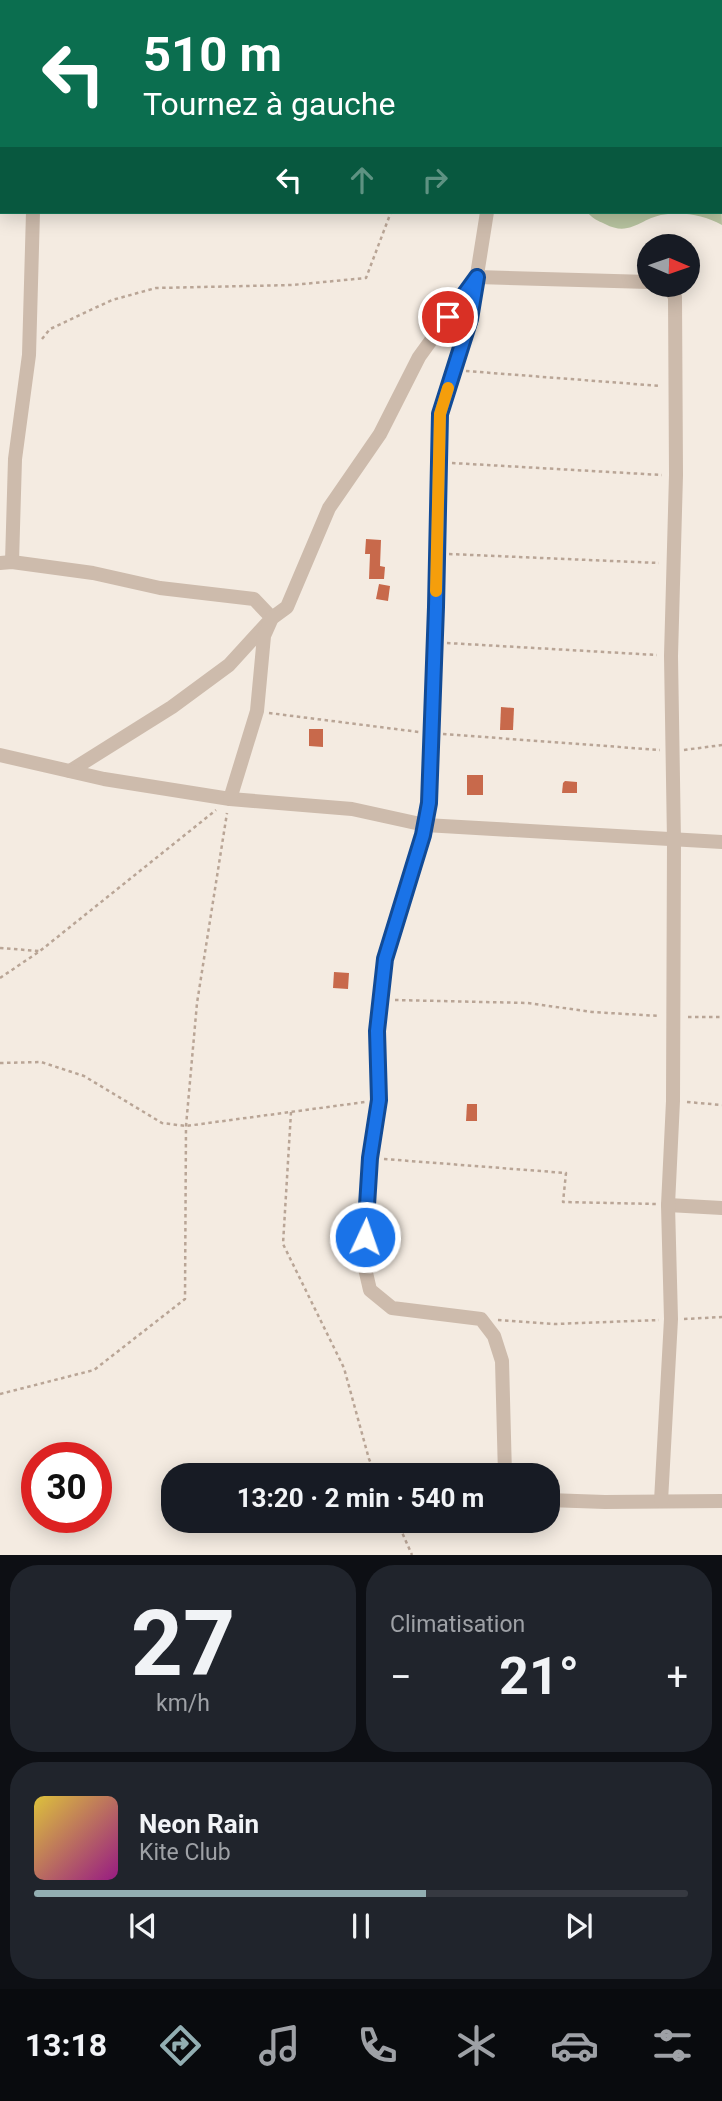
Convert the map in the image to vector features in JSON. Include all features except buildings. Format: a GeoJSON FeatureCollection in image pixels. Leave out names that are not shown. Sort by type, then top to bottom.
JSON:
{"type":"FeatureCollection","features":[{"type":"Feature","properties":{"kind":"street"},"geometry":{"type":"LineString","coordinates":[[33,214],[29,355],[15,459],[6,562],[93,573],[160,588],[254,599],[272,618]]}},
{"type":"Feature","properties":{"kind":"street"},"geometry":{"type":"LineString","coordinates":[[487,214],[470,319],[440,414],[429,803],[425,825],[385,959],[377,1031],[379,1100],[370,1158],[364,1264],[370,1290],[392,1308],[481,1319],[494,1336],[502,1361],[505,1463]]}},
{"type":"Feature","properties":{"kind":"street"},"geometry":{"type":"LineString","coordinates":[[477,277],[637,282]]}},
{"type":"Feature","properties":{"kind":"street"},"geometry":{"type":"LineString","coordinates":[[71,771],[76,765],[172,707],[229,665],[272,618],[287,607],[329,508],[380,434],[419,357],[477,277]]}},
{"type":"Feature","properties":{"kind":"street"},"geometry":{"type":"LineString","coordinates":[[662,1500],[671,1319],[668,1205],[674,1017],[671,656],[676,475],[675,298]]}},
{"type":"Feature","properties":{"kind":"street"},"geometry":{"type":"LineString","coordinates":[[230,799],[257,711],[264,636],[272,618]]}},
{"type":"Feature","properties":{"kind":"street"},"geometry":{"type":"LineString","coordinates":[[0,755],[104,779],[230,799],[352,809],[425,825],[722,842]]}},
{"type":"Feature","properties":{"kind":"street"},"geometry":{"type":"LineString","coordinates":[[668,1205],[722,1208]]}},
{"type":"Feature","properties":{"kind":"street"},"geometry":{"type":"LineString","coordinates":[[560,1500],[722,1501]]}},
{"type":"Feature","properties":{"kind":"path"},"geometry":{"type":"LineString","coordinates":[[29,355],[50,329],[112,300],[156,288],[292,285],[366,278],[390,214]]}},
{"type":"Feature","properties":{"kind":"path"},"geometry":{"type":"LineString","coordinates":[[454,370],[675,387]]}},
{"type":"Feature","properties":{"kind":"path"},"geometry":{"type":"LineString","coordinates":[[438,462],[676,475]]}},
{"type":"Feature","properties":{"kind":"path"},"geometry":{"type":"LineString","coordinates":[[437,553],[673,563]]}},
{"type":"Feature","properties":{"kind":"path"},"geometry":{"type":"LineString","coordinates":[[435,642],[671,656]]}},
{"type":"Feature","properties":{"kind":"path"},"geometry":{"type":"LineString","coordinates":[[257,711],[432,734],[671,751],[722,745]]}},
{"type":"Feature","properties":{"kind":"path"},"geometry":{"type":"LineString","coordinates":[[0,978],[40,951],[230,799]]}},
{"type":"Feature","properties":{"kind":"path"},"geometry":{"type":"LineString","coordinates":[[0,1394],[94,1370],[185,1299],[186,1126],[197,1003],[230,799]]}},
{"type":"Feature","properties":{"kind":"path"},"geometry":{"type":"LineString","coordinates":[[0,948],[40,951]]}},
{"type":"Feature","properties":{"kind":"path"},"geometry":{"type":"LineString","coordinates":[[381,999],[528,1003],[592,1013],[722,1017]]}},
{"type":"Feature","properties":{"kind":"path"},"geometry":{"type":"LineString","coordinates":[[0,1063],[41,1062],[84,1076],[162,1123],[186,1126],[379,1100]]}},
{"type":"Feature","properties":{"kind":"path"},"geometry":{"type":"LineString","coordinates":[[673,1101],[722,1105]]}},
{"type":"Feature","properties":{"kind":"path"},"geometry":{"type":"LineString","coordinates":[[290,1112],[283,1244],[344,1368],[371,1463]]}},
{"type":"Feature","properties":{"kind":"path"},"geometry":{"type":"LineString","coordinates":[[370,1158],[566,1173],[563,1202],[668,1205]]}},
{"type":"Feature","properties":{"kind":"path"},"geometry":{"type":"LineString","coordinates":[[481,1319],[555,1324],[722,1317]]}},
{"type":"Feature","properties":{"kind":"path"},"geometry":{"type":"LineString","coordinates":[[402,1533],[412,1555]]}},
{"type":"Feature","properties":{"kind":"green space"},"geometry":{"type":"Polygon","coordinates":[[[589,214],[675,214],[659,216],[622,229],[589,214]]]}},
{"type":"Feature","properties":{"kind":"green space"},"geometry":{"type":"Polygon","coordinates":[[[682,214],[722,214],[722,225],[709,219],[682,214]]]}},
{"type":"Feature","properties":{"kind":"slow traffic"},"geometry":{"type":"LineString","coordinates":[[436,591],[438,447],[440,414],[448,388]]}},
{"type":"Feature","properties":{"kind":"route"},"geometry":{"type":"LineString","coordinates":[[365,1237],[370,1158],[379,1100],[377,1031],[385,959],[423,835],[429,803],[440,414],[470,319],[477,277],[448,317]]}}]}
